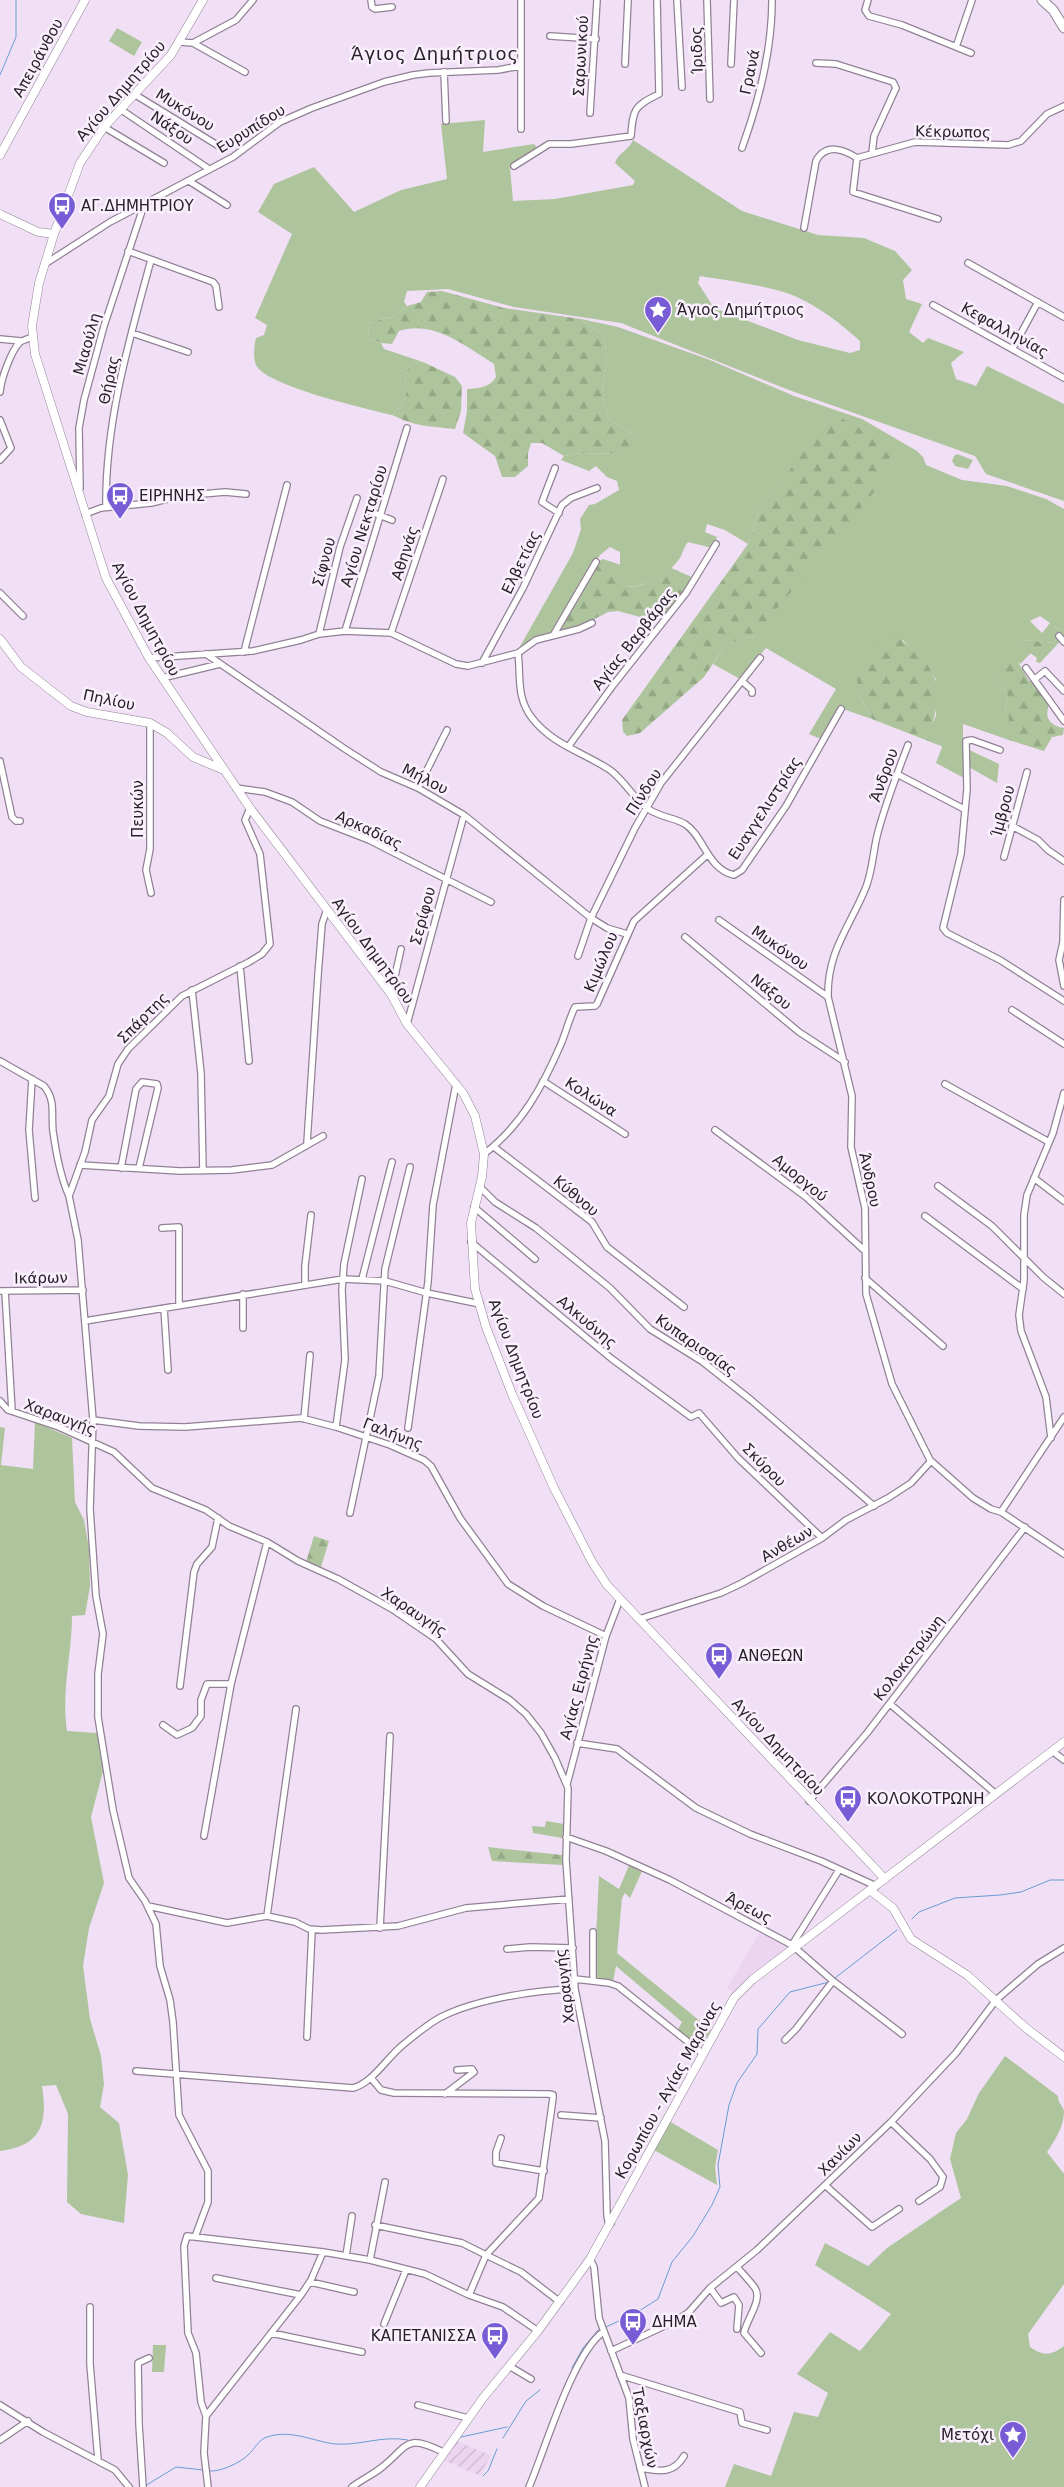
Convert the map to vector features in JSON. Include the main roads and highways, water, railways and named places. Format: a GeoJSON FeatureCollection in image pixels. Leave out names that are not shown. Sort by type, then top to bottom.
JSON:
{"type":"FeatureCollection","features":[{"type":"Feature","properties":{"kind":"main road"},"geometry":{"type":"LineString","coordinates":[[1042,0],[1053,10],[1064,28]]}},
{"type":"Feature","properties":{"kind":"waterway"},"geometry":{"type":"LineString","coordinates":[[0,75],[16,37],[16,0]]}},
{"type":"Feature","properties":{"kind":"waterway"},"geometry":{"type":"LineString","coordinates":[[912,1919],[919,1912],[955,1898],[1021,1892],[1050,1880],[1064,1880]]}},
{"type":"Feature","properties":{"kind":"waterway"},"geometry":{"type":"LineString","coordinates":[[835,1978],[897,1930]]}},
{"type":"Feature","properties":{"kind":"waterway"},"geometry":{"type":"LineString","coordinates":[[606,2327],[636,2313],[658,2299],[672,2262],[693,2236],[712,2205],[720,2187],[718,2165],[729,2105],[737,2083],[757,2054],[758,2029],[790,1992],[829,1982]]}},
{"type":"Feature","properties":{"kind":"waterway"},"geometry":{"type":"LineString","coordinates":[[572,2368],[583,2348],[598,2330]]}},
{"type":"Feature","properties":{"kind":"waterway"},"geometry":{"type":"LineString","coordinates":[[503,2438],[526,2401],[540,2390]]}},
{"type":"Feature","properties":{"kind":"waterway"},"geometry":{"type":"LineString","coordinates":[[461,2437],[507,2427]]}},
{"type":"Feature","properties":{"kind":"waterway"},"geometry":{"type":"LineString","coordinates":[[210,2471],[235,2464],[248,2455],[261,2440],[276,2435],[293,2435],[335,2444],[353,2444],[389,2439],[408,2440]]}},
{"type":"Feature","properties":{"kind":"waterway"},"geometry":{"type":"LineString","coordinates":[[483,2476],[488,2471],[497,2449]]}},
{"type":"Feature","properties":{"kind":"waterway"},"geometry":{"type":"LineString","coordinates":[[145,2486],[176,2467],[203,2470]]}},
{"type":"Feature","properties":{"kind":"place","name":"ΑΓ.ΔΗΜΗΤΡΙΟΥ"},"geometry":{"type":"Point","coordinates":[62,230]}},
{"type":"Feature","properties":{"kind":"place","name":"Άγιος Δημήτριος"},"geometry":{"type":"Point","coordinates":[658,334]}},
{"type":"Feature","properties":{"kind":"place","name":"ΕΙΡΗΝΗΣ"},"geometry":{"type":"Point","coordinates":[120,520]}},
{"type":"Feature","properties":{"kind":"place","name":"ΑΝΘΕΩΝ"},"geometry":{"type":"Point","coordinates":[719,1680]}},
{"type":"Feature","properties":{"kind":"place","name":"ΚΟΛΟΚΟΤΡΩΝΗ"},"geometry":{"type":"Point","coordinates":[848,1823]}},
{"type":"Feature","properties":{"kind":"place","name":"ΔΗΜΑ"},"geometry":{"type":"Point","coordinates":[633,2346]}},
{"type":"Feature","properties":{"kind":"place","name":"ΚΑΠΕΤΑΝΙΣΣΑ"},"geometry":{"type":"Point","coordinates":[495,2360]}},
{"type":"Feature","properties":{"kind":"place","name":"Μετόχι"},"geometry":{"type":"Point","coordinates":[1013,2459]}},
{"type":"Feature","properties":{"kind":"district","name":"Άγιος Δημήτριος"},"geometry":{"type":"Point","coordinates":[435,54]}}]}
